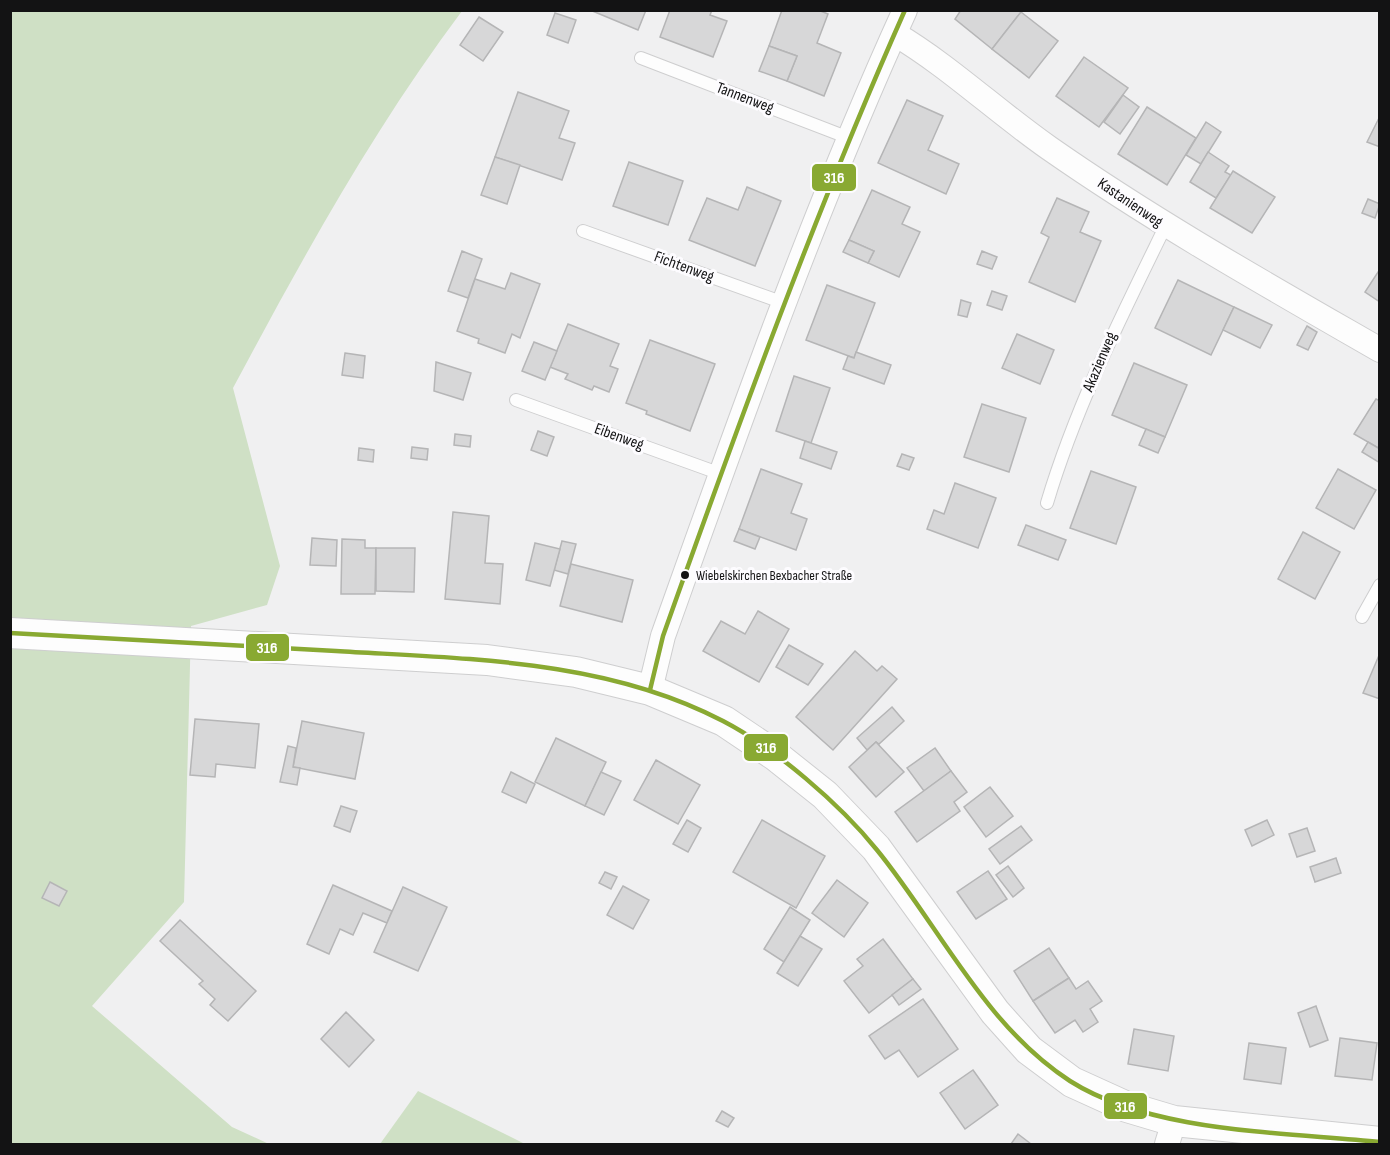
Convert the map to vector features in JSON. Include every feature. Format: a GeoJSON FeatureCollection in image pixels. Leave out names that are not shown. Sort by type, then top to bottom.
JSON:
{"type":"FeatureCollection","features":[{"type":"Feature","properties":{"kind":"street"},"geometry":{"type":"LineString","coordinates":[[650,690],[663,636],[784,303],[849,138],[905,10]]}},
{"type":"Feature","properties":{"kind":"street","name":"Kastanienweg"},"geometry":{"type":"LineString","coordinates":[[895,34],[923,51],[1048,147],[1165,227],[1380,350]]}},
{"type":"Feature","properties":{"kind":"street"},"geometry":{"type":"LineString","coordinates":[[10,633],[487,660],[576,672],[650,690],[724,721],[776,756],[825,795],[876,848],[995,1012],[1029,1050],[1072,1082],[1127,1107],[1171,1133],[1380,1142]]}},
{"type":"Feature","properties":{"kind":"lane","name":"Tannenweg"},"geometry":{"type":"LineString","coordinates":[[641,58],[849,138]]}},
{"type":"Feature","properties":{"kind":"lane","name":"Akazienweg"},"geometry":{"type":"LineString","coordinates":[[1047,503],[1058,465],[1106,347],[1165,227]]}},
{"type":"Feature","properties":{"kind":"lane","name":"Fichtenweg"},"geometry":{"type":"LineString","coordinates":[[583,231],[784,303]]}},
{"type":"Feature","properties":{"kind":"lane","name":"Eibenweg"},"geometry":{"type":"LineString","coordinates":[[516,400],[721,474]]}},
{"type":"Feature","properties":{"kind":"lane"},"geometry":{"type":"LineString","coordinates":[[1362,617],[1380,585]]}},
{"type":"Feature","properties":{"kind":"green space"},"geometry":{"type":"Polygon","coordinates":[[[10,11],[462,11],[399,101],[340,195],[233,388],[280,566],[267,605],[191,626],[184,902],[92,1006],[232,1127],[269,1144],[11,1144],[10,11]]]}},
{"type":"Feature","properties":{"kind":"green space"},"geometry":{"type":"Polygon","coordinates":[[[418,1091],[525,1144],[380,1144],[418,1091]]]}},
{"type":"Feature","properties":{"kind":"building"},"geometry":{"type":"Polygon","coordinates":[[[590,10],[646,10],[638,30],[590,10]]]}},
{"type":"Feature","properties":{"kind":"building"},"geometry":{"type":"Polygon","coordinates":[[[670,10],[712,10],[710,15],[727,21],[713,57],[660,37],[670,10]]]}},
{"type":"Feature","properties":{"kind":"building"},"geometry":{"type":"Polygon","coordinates":[[[782,10],[818,10],[828,14],[817,43],[841,53],[824,96],[787,81],[797,56],[769,46],[782,10]]]}},
{"type":"Feature","properties":{"kind":"building"},"geometry":{"type":"Polygon","coordinates":[[[961,10],[1019,10],[1021,12],[992,49],[955,19],[961,10]]]}},
{"type":"Feature","properties":{"kind":"building"},"geometry":{"type":"Polygon","coordinates":[[[1021,12],[1058,41],[1029,78],[992,49],[1021,12]]]}},
{"type":"Feature","properties":{"kind":"building"},"geometry":{"type":"Polygon","coordinates":[[[555,13],[576,20],[568,43],[547,35],[555,13]]]}},
{"type":"Feature","properties":{"kind":"building"},"geometry":{"type":"Polygon","coordinates":[[[479,17],[503,32],[483,61],[460,45],[479,17]]]}},
{"type":"Feature","properties":{"kind":"building"},"geometry":{"type":"Polygon","coordinates":[[[769,46],[797,56],[787,81],[759,71],[769,46]]]}},
{"type":"Feature","properties":{"kind":"building"},"geometry":{"type":"Polygon","coordinates":[[[1084,57],[1128,88],[1099,127],[1056,96],[1084,57]]]}},
{"type":"Feature","properties":{"kind":"building"},"geometry":{"type":"Polygon","coordinates":[[[518,92],[569,111],[559,138],[575,143],[562,180],[495,157],[518,92]]]}},
{"type":"Feature","properties":{"kind":"building"},"geometry":{"type":"Polygon","coordinates":[[[1123,95],[1139,107],[1120,134],[1104,122],[1123,95]]]}},
{"type":"Feature","properties":{"kind":"building"},"geometry":{"type":"Polygon","coordinates":[[[907,100],[943,116],[928,150],[959,164],[946,194],[878,163],[907,100]]]}},
{"type":"Feature","properties":{"kind":"building"},"geometry":{"type":"Polygon","coordinates":[[[1147,107],[1196,138],[1167,185],[1118,154],[1147,107]]]}},
{"type":"Feature","properties":{"kind":"building"},"geometry":{"type":"Polygon","coordinates":[[[1380,116],[1380,147],[1367,142],[1380,116]]]}},
{"type":"Feature","properties":{"kind":"building"},"geometry":{"type":"Polygon","coordinates":[[[1206,122],[1221,132],[1201,164],[1186,155],[1206,122]]]}},
{"type":"Feature","properties":{"kind":"building"},"geometry":{"type":"Polygon","coordinates":[[[1208,152],[1229,166],[1225,172],[1231,175],[1216,198],[1190,182],[1208,152]]]}},
{"type":"Feature","properties":{"kind":"building"},"geometry":{"type":"Polygon","coordinates":[[[495,157],[520,165],[507,204],[481,195],[495,157]]]}},
{"type":"Feature","properties":{"kind":"building"},"geometry":{"type":"Polygon","coordinates":[[[629,162],[683,181],[668,225],[613,206],[629,162]]]}},
{"type":"Feature","properties":{"kind":"building"},"geometry":{"type":"Polygon","coordinates":[[[1233,171],[1275,197],[1252,233],[1210,208],[1233,171]]]}},
{"type":"Feature","properties":{"kind":"building"},"geometry":{"type":"Polygon","coordinates":[[[747,187],[781,201],[755,266],[689,240],[707,198],[738,210],[747,187]]]}},
{"type":"Feature","properties":{"kind":"building"},"geometry":{"type":"Polygon","coordinates":[[[872,190],[910,207],[902,224],[920,232],[899,277],[868,263],[874,251],[849,240],[872,190]]]}},
{"type":"Feature","properties":{"kind":"building"},"geometry":{"type":"Polygon","coordinates":[[[1057,198],[1089,212],[1080,232],[1101,241],[1075,302],[1029,282],[1049,237],[1041,233],[1057,198]]]}},
{"type":"Feature","properties":{"kind":"building"},"geometry":{"type":"Polygon","coordinates":[[[1368,199],[1380,204],[1375,218],[1362,213],[1368,199]]]}},
{"type":"Feature","properties":{"kind":"building"},"geometry":{"type":"Polygon","coordinates":[[[849,240],[874,251],[868,263],[843,252],[849,240]]]}},
{"type":"Feature","properties":{"kind":"building"},"geometry":{"type":"Polygon","coordinates":[[[462,251],[482,259],[468,298],[448,291],[462,251]]]}},
{"type":"Feature","properties":{"kind":"building"},"geometry":{"type":"Polygon","coordinates":[[[982,251],[997,257],[992,269],[977,264],[982,251]]]}},
{"type":"Feature","properties":{"kind":"building"},"geometry":{"type":"Polygon","coordinates":[[[1380,269],[1380,302],[1365,292],[1380,269]]]}},
{"type":"Feature","properties":{"kind":"building"},"geometry":{"type":"Polygon","coordinates":[[[511,273],[540,284],[520,338],[512,334],[505,353],[478,343],[479,339],[457,331],[475,279],[505,289],[511,273]]]}},
{"type":"Feature","properties":{"kind":"building"},"geometry":{"type":"Polygon","coordinates":[[[1178,280],[1234,307],[1211,355],[1155,328],[1178,280]]]}},
{"type":"Feature","properties":{"kind":"building"},"geometry":{"type":"Polygon","coordinates":[[[827,285],[875,303],[854,358],[806,340],[827,285]]]}},
{"type":"Feature","properties":{"kind":"building"},"geometry":{"type":"Polygon","coordinates":[[[992,291],[1007,296],[1002,310],[987,305],[992,291]]]}},
{"type":"Feature","properties":{"kind":"building"},"geometry":{"type":"Polygon","coordinates":[[[961,300],[971,303],[967,317],[958,315],[961,300]]]}},
{"type":"Feature","properties":{"kind":"building"},"geometry":{"type":"Polygon","coordinates":[[[1234,307],[1272,325],[1260,348],[1223,330],[1234,307]]]}},
{"type":"Feature","properties":{"kind":"building"},"geometry":{"type":"Polygon","coordinates":[[[568,324],[619,344],[610,366],[618,369],[609,392],[594,386],[592,390],[565,379],[568,374],[550,367],[568,324]]]}},
{"type":"Feature","properties":{"kind":"building"},"geometry":{"type":"Polygon","coordinates":[[[1307,326],[1317,332],[1308,350],[1297,345],[1307,326]]]}},
{"type":"Feature","properties":{"kind":"building"},"geometry":{"type":"Polygon","coordinates":[[[1017,334],[1054,350],[1040,384],[1002,368],[1017,334]]]}},
{"type":"Feature","properties":{"kind":"building"},"geometry":{"type":"Polygon","coordinates":[[[650,340],[715,364],[690,431],[646,414],[647,411],[626,403],[650,340]]]}},
{"type":"Feature","properties":{"kind":"building"},"geometry":{"type":"Polygon","coordinates":[[[534,342],[557,351],[545,380],[522,371],[534,342]]]}},
{"type":"Feature","properties":{"kind":"building"},"geometry":{"type":"Polygon","coordinates":[[[856,352],[891,365],[884,384],[843,369],[848,356],[854,358],[856,352]]]}},
{"type":"Feature","properties":{"kind":"building"},"geometry":{"type":"Polygon","coordinates":[[[345,353],[365,356],[363,378],[342,375],[345,353]]]}},
{"type":"Feature","properties":{"kind":"building"},"geometry":{"type":"Polygon","coordinates":[[[436,362],[471,373],[463,400],[434,391],[436,362]]]}},
{"type":"Feature","properties":{"kind":"building"},"geometry":{"type":"Polygon","coordinates":[[[1134,363],[1187,385],[1165,437],[1112,415],[1134,363]]]}},
{"type":"Feature","properties":{"kind":"building"},"geometry":{"type":"Polygon","coordinates":[[[794,376],[830,388],[811,443],[776,431],[794,376]]]}},
{"type":"Feature","properties":{"kind":"building"},"geometry":{"type":"Polygon","coordinates":[[[1376,399],[1380,401],[1380,449],[1354,434],[1376,399]]]}},
{"type":"Feature","properties":{"kind":"building"},"geometry":{"type":"Polygon","coordinates":[[[982,404],[1026,418],[1009,472],[964,457],[982,404]]]}},
{"type":"Feature","properties":{"kind":"building"},"geometry":{"type":"Polygon","coordinates":[[[1146,429],[1165,437],[1158,453],[1139,445],[1146,429]]]}},
{"type":"Feature","properties":{"kind":"building"},"geometry":{"type":"Polygon","coordinates":[[[538,431],[554,437],[547,456],[531,450],[538,431]]]}},
{"type":"Feature","properties":{"kind":"building"},"geometry":{"type":"Polygon","coordinates":[[[455,434],[471,436],[470,447],[454,445],[455,434]]]}},
{"type":"Feature","properties":{"kind":"building"},"geometry":{"type":"Polygon","coordinates":[[[805,441],[837,452],[831,469],[800,458],[805,441]]]}},
{"type":"Feature","properties":{"kind":"building"},"geometry":{"type":"Polygon","coordinates":[[[1368,442],[1380,449],[1380,463],[1362,452],[1368,442]]]}},
{"type":"Feature","properties":{"kind":"building"},"geometry":{"type":"Polygon","coordinates":[[[412,447],[428,449],[427,460],[411,458],[412,447]]]}},
{"type":"Feature","properties":{"kind":"building"},"geometry":{"type":"Polygon","coordinates":[[[359,448],[374,450],[373,462],[358,460],[359,448]]]}},
{"type":"Feature","properties":{"kind":"building"},"geometry":{"type":"Polygon","coordinates":[[[902,454],[914,458],[909,470],[897,466],[902,454]]]}},
{"type":"Feature","properties":{"kind":"building"},"geometry":{"type":"Polygon","coordinates":[[[761,469],[802,484],[791,513],[807,519],[796,550],[739,529],[761,469]]]}},
{"type":"Feature","properties":{"kind":"building"},"geometry":{"type":"Polygon","coordinates":[[[1338,469],[1376,490],[1354,529],[1316,508],[1338,469]]]}},
{"type":"Feature","properties":{"kind":"building"},"geometry":{"type":"Polygon","coordinates":[[[1091,471],[1136,487],[1116,544],[1070,528],[1091,471]]]}},
{"type":"Feature","properties":{"kind":"building"},"geometry":{"type":"Polygon","coordinates":[[[955,483],[996,498],[978,548],[927,529],[934,510],[944,514],[955,483]]]}},
{"type":"Feature","properties":{"kind":"building"},"geometry":{"type":"Polygon","coordinates":[[[453,512],[489,516],[485,563],[503,564],[500,604],[445,599],[453,512]]]}},
{"type":"Feature","properties":{"kind":"building"},"geometry":{"type":"Polygon","coordinates":[[[1026,525],[1066,540],[1058,560],[1018,545],[1026,525]]]}},
{"type":"Feature","properties":{"kind":"building"},"geometry":{"type":"Polygon","coordinates":[[[739,529],[760,537],[755,549],[734,541],[739,529]]]}},
{"type":"Feature","properties":{"kind":"building"},"geometry":{"type":"Polygon","coordinates":[[[1303,532],[1340,552],[1315,599],[1278,579],[1303,532]]]}},
{"type":"Feature","properties":{"kind":"building"},"geometry":{"type":"Polygon","coordinates":[[[312,538],[337,540],[336,566],[310,565],[312,538]]]}},
{"type":"Feature","properties":{"kind":"building"},"geometry":{"type":"Polygon","coordinates":[[[342,539],[365,540],[365,548],[376,548],[375,594],[341,594],[342,539]]]}},
{"type":"Feature","properties":{"kind":"building"},"geometry":{"type":"Polygon","coordinates":[[[562,541],[576,544],[568,574],[554,570],[562,541]]]}},
{"type":"Feature","properties":{"kind":"building"},"geometry":{"type":"Polygon","coordinates":[[[535,543],[560,549],[550,586],[526,580],[535,543]]]}},
{"type":"Feature","properties":{"kind":"building"},"geometry":{"type":"Polygon","coordinates":[[[376,548],[415,548],[414,592],[376,591],[376,548]]]}},
{"type":"Feature","properties":{"kind":"building"},"geometry":{"type":"Polygon","coordinates":[[[571,564],[633,580],[622,622],[560,606],[571,564]]]}},
{"type":"Feature","properties":{"kind":"building"},"geometry":{"type":"Polygon","coordinates":[[[758,611],[789,629],[759,682],[703,651],[721,621],[745,634],[758,611]]]}},
{"type":"Feature","properties":{"kind":"building"},"geometry":{"type":"Polygon","coordinates":[[[789,645],[823,664],[808,685],[776,667],[789,645]]]}},
{"type":"Feature","properties":{"kind":"building"},"geometry":{"type":"Polygon","coordinates":[[[855,651],[877,671],[882,666],[897,679],[833,750],[796,717],[855,651]]]}},
{"type":"Feature","properties":{"kind":"building"},"geometry":{"type":"Polygon","coordinates":[[[1380,653],[1380,699],[1363,693],[1380,653]]]}},
{"type":"Feature","properties":{"kind":"building"},"geometry":{"type":"Polygon","coordinates":[[[892,707],[904,721],[879,744],[876,742],[867,750],[857,738],[892,707]]]}},
{"type":"Feature","properties":{"kind":"building"},"geometry":{"type":"Polygon","coordinates":[[[195,719],[259,724],[255,768],[216,764],[215,777],[190,775],[195,719]]]}},
{"type":"Feature","properties":{"kind":"building"},"geometry":{"type":"Polygon","coordinates":[[[302,721],[364,733],[355,779],[293,767],[302,721]]]}},
{"type":"Feature","properties":{"kind":"building"},"geometry":{"type":"Polygon","coordinates":[[[556,738],[606,762],[585,806],[535,782],[556,738]]]}},
{"type":"Feature","properties":{"kind":"building"},"geometry":{"type":"Polygon","coordinates":[[[876,742],[904,772],[876,797],[849,767],[876,742]]]}},
{"type":"Feature","properties":{"kind":"building"},"geometry":{"type":"Polygon","coordinates":[[[288,746],[296,748],[293,767],[300,768],[297,785],[280,782],[288,746]]]}},
{"type":"Feature","properties":{"kind":"building"},"geometry":{"type":"Polygon","coordinates":[[[935,748],[951,771],[924,791],[907,768],[935,748]]]}},
{"type":"Feature","properties":{"kind":"building"},"geometry":{"type":"Polygon","coordinates":[[[656,760],[700,785],[678,824],[634,800],[656,760]]]}},
{"type":"Feature","properties":{"kind":"building"},"geometry":{"type":"Polygon","coordinates":[[[951,771],[967,792],[954,802],[960,811],[917,842],[895,812],[951,771]]]}},
{"type":"Feature","properties":{"kind":"building"},"geometry":{"type":"Polygon","coordinates":[[[511,772],[535,784],[526,803],[502,792],[511,772]]]}},
{"type":"Feature","properties":{"kind":"building"},"geometry":{"type":"Polygon","coordinates":[[[601,772],[621,781],[604,815],[585,806],[601,772]]]}},
{"type":"Feature","properties":{"kind":"building"},"geometry":{"type":"Polygon","coordinates":[[[990,787],[1013,816],[986,837],[964,807],[990,787]]]}},
{"type":"Feature","properties":{"kind":"building"},"geometry":{"type":"Polygon","coordinates":[[[341,806],[357,811],[350,832],[334,826],[341,806]]]}},
{"type":"Feature","properties":{"kind":"building"},"geometry":{"type":"Polygon","coordinates":[[[687,820],[701,828],[688,852],[673,844],[687,820]]]}},
{"type":"Feature","properties":{"kind":"building"},"geometry":{"type":"Polygon","coordinates":[[[762,820],[825,856],[796,908],[733,872],[762,820]]]}},
{"type":"Feature","properties":{"kind":"building"},"geometry":{"type":"Polygon","coordinates":[[[1267,820],[1274,835],[1252,846],[1245,830],[1267,820]]]}},
{"type":"Feature","properties":{"kind":"building"},"geometry":{"type":"Polygon","coordinates":[[[1021,826],[1032,840],[1000,864],[989,849],[1021,826]]]}},
{"type":"Feature","properties":{"kind":"building"},"geometry":{"type":"Polygon","coordinates":[[[1307,828],[1315,851],[1297,857],[1289,834],[1307,828]]]}},
{"type":"Feature","properties":{"kind":"building"},"geometry":{"type":"Polygon","coordinates":[[[1336,858],[1341,873],[1315,882],[1310,867],[1336,858]]]}},
{"type":"Feature","properties":{"kind":"building"},"geometry":{"type":"Polygon","coordinates":[[[1008,866],[1024,888],[1013,897],[996,875],[1008,866]]]}},
{"type":"Feature","properties":{"kind":"building"},"geometry":{"type":"Polygon","coordinates":[[[988,871],[1007,899],[976,919],[957,892],[988,871]]]}},
{"type":"Feature","properties":{"kind":"building"},"geometry":{"type":"Polygon","coordinates":[[[605,872],[617,877],[611,889],[599,883],[605,872]]]}},
{"type":"Feature","properties":{"kind":"building"},"geometry":{"type":"Polygon","coordinates":[[[837,880],[868,903],[844,937],[812,913],[837,880]]]}},
{"type":"Feature","properties":{"kind":"building"},"geometry":{"type":"Polygon","coordinates":[[[50,882],[67,891],[59,906],[42,898],[50,882]]]}},
{"type":"Feature","properties":{"kind":"building"},"geometry":{"type":"Polygon","coordinates":[[[333,885],[392,911],[387,923],[363,913],[353,935],[340,929],[329,954],[307,944],[333,885]]]}},
{"type":"Feature","properties":{"kind":"building"},"geometry":{"type":"Polygon","coordinates":[[[623,886],[649,900],[633,929],[607,915],[623,886]]]}},
{"type":"Feature","properties":{"kind":"building"},"geometry":{"type":"Polygon","coordinates":[[[403,887],[447,907],[418,971],[374,952],[403,887]]]}},
{"type":"Feature","properties":{"kind":"building"},"geometry":{"type":"Polygon","coordinates":[[[790,907],[810,920],[784,962],[764,949],[790,907]]]}},
{"type":"Feature","properties":{"kind":"building"},"geometry":{"type":"Polygon","coordinates":[[[180,920],[256,991],[228,1021],[210,1005],[215,999],[199,984],[203,981],[160,941],[180,920]]]}},
{"type":"Feature","properties":{"kind":"building"},"geometry":{"type":"Polygon","coordinates":[[[800,936],[822,949],[798,986],[777,973],[800,936]]]}},
{"type":"Feature","properties":{"kind":"building"},"geometry":{"type":"Polygon","coordinates":[[[883,939],[913,979],[869,1013],[844,981],[863,966],[857,959],[883,939]]]}},
{"type":"Feature","properties":{"kind":"building"},"geometry":{"type":"Polygon","coordinates":[[[1049,948],[1069,978],[1033,1001],[1014,971],[1049,948]]]}},
{"type":"Feature","properties":{"kind":"building"},"geometry":{"type":"Polygon","coordinates":[[[1069,978],[1076,989],[1088,981],[1102,1001],[1090,1009],[1098,1022],[1083,1032],[1075,1020],[1055,1033],[1033,1001],[1069,978]]]}},
{"type":"Feature","properties":{"kind":"building"},"geometry":{"type":"Polygon","coordinates":[[[913,979],[921,989],[899,1005],[892,995],[913,979]]]}},
{"type":"Feature","properties":{"kind":"building"},"geometry":{"type":"Polygon","coordinates":[[[923,999],[958,1049],[918,1077],[899,1050],[885,1059],[869,1036],[923,999]]]}},
{"type":"Feature","properties":{"kind":"building"},"geometry":{"type":"Polygon","coordinates":[[[1316,1006],[1328,1040],[1310,1047],[1298,1013],[1316,1006]]]}},
{"type":"Feature","properties":{"kind":"building"},"geometry":{"type":"Polygon","coordinates":[[[346,1012],[374,1040],[349,1067],[321,1039],[346,1012]]]}},
{"type":"Feature","properties":{"kind":"building"},"geometry":{"type":"Polygon","coordinates":[[[1134,1029],[1174,1036],[1168,1071],[1128,1064],[1134,1029]]]}},
{"type":"Feature","properties":{"kind":"building"},"geometry":{"type":"Polygon","coordinates":[[[1340,1038],[1377,1043],[1372,1080],[1335,1076],[1340,1038]]]}},
{"type":"Feature","properties":{"kind":"building"},"geometry":{"type":"Polygon","coordinates":[[[1249,1043],[1286,1048],[1281,1084],[1244,1079],[1249,1043]]]}},
{"type":"Feature","properties":{"kind":"building"},"geometry":{"type":"Polygon","coordinates":[[[973,1070],[998,1105],[965,1129],[940,1093],[973,1070]]]}},
{"type":"Feature","properties":{"kind":"building"},"geometry":{"type":"Polygon","coordinates":[[[722,1111],[734,1118],[728,1127],[716,1121],[722,1111]]]}},
{"type":"Feature","properties":{"kind":"building"},"geometry":{"type":"Polygon","coordinates":[[[1018,1134],[1031,1144],[1011,1144],[1018,1134]]]}},
{"type":"Feature","properties":{"kind":"transit line","name":"316"},"geometry":{"type":"LineString","coordinates":[[650,690],[663,636],[749,399],[839,165],[905,10]]}},
{"type":"Feature","properties":{"kind":"transit line","name":"316"},"geometry":{"type":"LineString","coordinates":[[10,633],[484,660],[583,674],[631,685],[678,701],[723,721],[764,746],[806,778],[845,814],[900,879],[988,1004],[1040,1058],[1070,1081],[1103,1098],[1179,1121],[1261,1132],[1380,1142]]}},
{"type":"Feature","properties":{"kind":"place","name":"Wiebelskirchen Bexbacher Straße"},"geometry":{"type":"Point","coordinates":[685,575]}}]}
